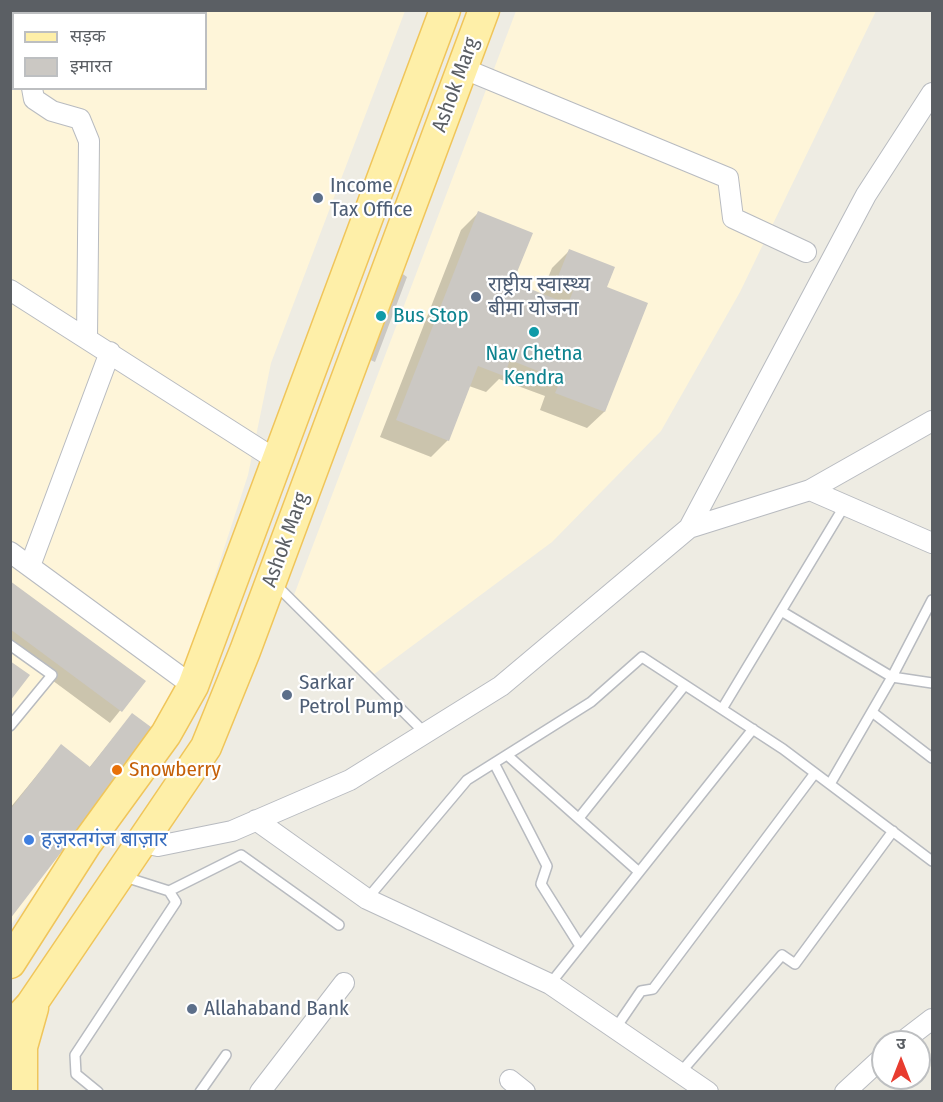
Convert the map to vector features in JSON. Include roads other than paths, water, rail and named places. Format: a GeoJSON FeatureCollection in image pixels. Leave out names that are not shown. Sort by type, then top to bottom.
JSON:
{"type":"FeatureCollection","features":[{"type":"Feature","properties":{"kind":"main road","name":"Ashok Marg"},"geometry":{"type":"LineString","coordinates":[[10,963],[86,844],[166,734],[193,686],[445,10]]}},
{"type":"Feature","properties":{"kind":"main road","name":"Ashok Marg"},"geometry":{"type":"LineString","coordinates":[[10,1029],[31,1005],[39,988],[206,747],[271,581],[484,10]]}},
{"type":"Feature","properties":{"kind":"main road"},"geometry":{"type":"LineString","coordinates":[[22,1092],[22,1047],[39,988]]}},
{"type":"Feature","properties":{"kind":"street"},"geometry":{"type":"LineString","coordinates":[[462,68],[728,178],[733,218],[806,252]]}},
{"type":"Feature","properties":{"kind":"street"},"geometry":{"type":"LineString","coordinates":[[32,90],[34,99],[52,111],[80,119],[89,141],[87,338]]}},
{"type":"Feature","properties":{"kind":"street"},"geometry":{"type":"LineString","coordinates":[[139,842],[158,846],[232,831],[350,780],[501,686],[689,528],[866,195],[933,93]]}},
{"type":"Feature","properties":{"kind":"street"},"geometry":{"type":"LineString","coordinates":[[10,290],[278,461]]}},
{"type":"Feature","properties":{"kind":"street"},"geometry":{"type":"LineString","coordinates":[[30,566],[110,352]]}},
{"type":"Feature","properties":{"kind":"street"},"geometry":{"type":"LineString","coordinates":[[689,528],[810,490],[933,421]]}},
{"type":"Feature","properties":{"kind":"street"},"geometry":{"type":"LineString","coordinates":[[810,490],[933,543]]}},
{"type":"Feature","properties":{"kind":"street"},"geometry":{"type":"LineString","coordinates":[[10,552],[193,686]]}},
{"type":"Feature","properties":{"kind":"street"},"geometry":{"type":"LineString","coordinates":[[256,820],[367,899],[550,984],[708,1092]]}},
{"type":"Feature","properties":{"kind":"street"},"geometry":{"type":"LineString","coordinates":[[260,1092],[344,983]]}},
{"type":"Feature","properties":{"kind":"street"},"geometry":{"type":"LineString","coordinates":[[918,1030],[933,1019]]}},
{"type":"Feature","properties":{"kind":"street"},"geometry":{"type":"LineString","coordinates":[[845,1092],[871,1068]]}},
{"type":"Feature","properties":{"kind":"lane"},"geometry":{"type":"LineString","coordinates":[[723,709],[845,505]]}},
{"type":"Feature","properties":{"kind":"lane"},"geometry":{"type":"LineString","coordinates":[[271,581],[425,733]]}},
{"type":"Feature","properties":{"kind":"lane"},"geometry":{"type":"LineString","coordinates":[[830,784],[892,677],[933,600]]}},
{"type":"Feature","properties":{"kind":"lane"},"geometry":{"type":"LineString","coordinates":[[781,611],[892,677],[933,683]]}},
{"type":"Feature","properties":{"kind":"lane"},"geometry":{"type":"LineString","coordinates":[[10,645],[52,675],[10,726]]}},
{"type":"Feature","properties":{"kind":"lane"},"geometry":{"type":"LineString","coordinates":[[367,899],[467,780],[591,702],[642,657],[753,729],[933,861]]}},
{"type":"Feature","properties":{"kind":"lane"},"geometry":{"type":"LineString","coordinates":[[579,818],[685,685]]}},
{"type":"Feature","properties":{"kind":"lane"},"geometry":{"type":"LineString","coordinates":[[872,712],[933,758]]}},
{"type":"Feature","properties":{"kind":"lane"},"geometry":{"type":"LineString","coordinates":[[550,984],[753,729]]}},
{"type":"Feature","properties":{"kind":"lane"},"geometry":{"type":"LineString","coordinates":[[507,755],[639,872]]}},
{"type":"Feature","properties":{"kind":"lane"},"geometry":{"type":"LineString","coordinates":[[494,763],[548,866],[541,884],[580,946]]}},
{"type":"Feature","properties":{"kind":"lane"},"geometry":{"type":"LineString","coordinates":[[615,1029],[641,991],[653,989],[815,773]]}},
{"type":"Feature","properties":{"kind":"lane"},"geometry":{"type":"LineString","coordinates":[[680,1073],[783,955],[795,964],[893,831]]}},
{"type":"Feature","properties":{"kind":"lane"},"geometry":{"type":"LineString","coordinates":[[169,891],[242,855],[339,925]]}},
{"type":"Feature","properties":{"kind":"lane"},"geometry":{"type":"LineString","coordinates":[[98,1092],[76,1074],[75,1054],[176,902],[169,891],[117,874]]}},
{"type":"Feature","properties":{"kind":"lane"},"geometry":{"type":"LineString","coordinates":[[200,1092],[226,1055]]}},
{"type":"Feature","properties":{"kind":"place","name":"Income Tax Office"},"geometry":{"type":"Point","coordinates":[318,198]}},
{"type":"Feature","properties":{"kind":"place","name":"राष्ट्रीय स्वास्थ्य बीमा योजना"},"geometry":{"type":"Point","coordinates":[476,297]}},
{"type":"Feature","properties":{"kind":"place","name":"Bus Stop"},"geometry":{"type":"Point","coordinates":[381,316]}},
{"type":"Feature","properties":{"kind":"place","name":"Nav Chetna Kendra"},"geometry":{"type":"Point","coordinates":[534,332]}},
{"type":"Feature","properties":{"kind":"place","name":"Sarkar Petrol Pump"},"geometry":{"type":"Point","coordinates":[287,695]}},
{"type":"Feature","properties":{"kind":"place","name":"Snowberry"},"geometry":{"type":"Point","coordinates":[117,770]}},
{"type":"Feature","properties":{"kind":"place","name":"हज़रतगंज बाज़ार"},"geometry":{"type":"Point","coordinates":[29,840]}},
{"type":"Feature","properties":{"kind":"place","name":"Allahaband Bank"},"geometry":{"type":"Point","coordinates":[192,1009]}}]}
